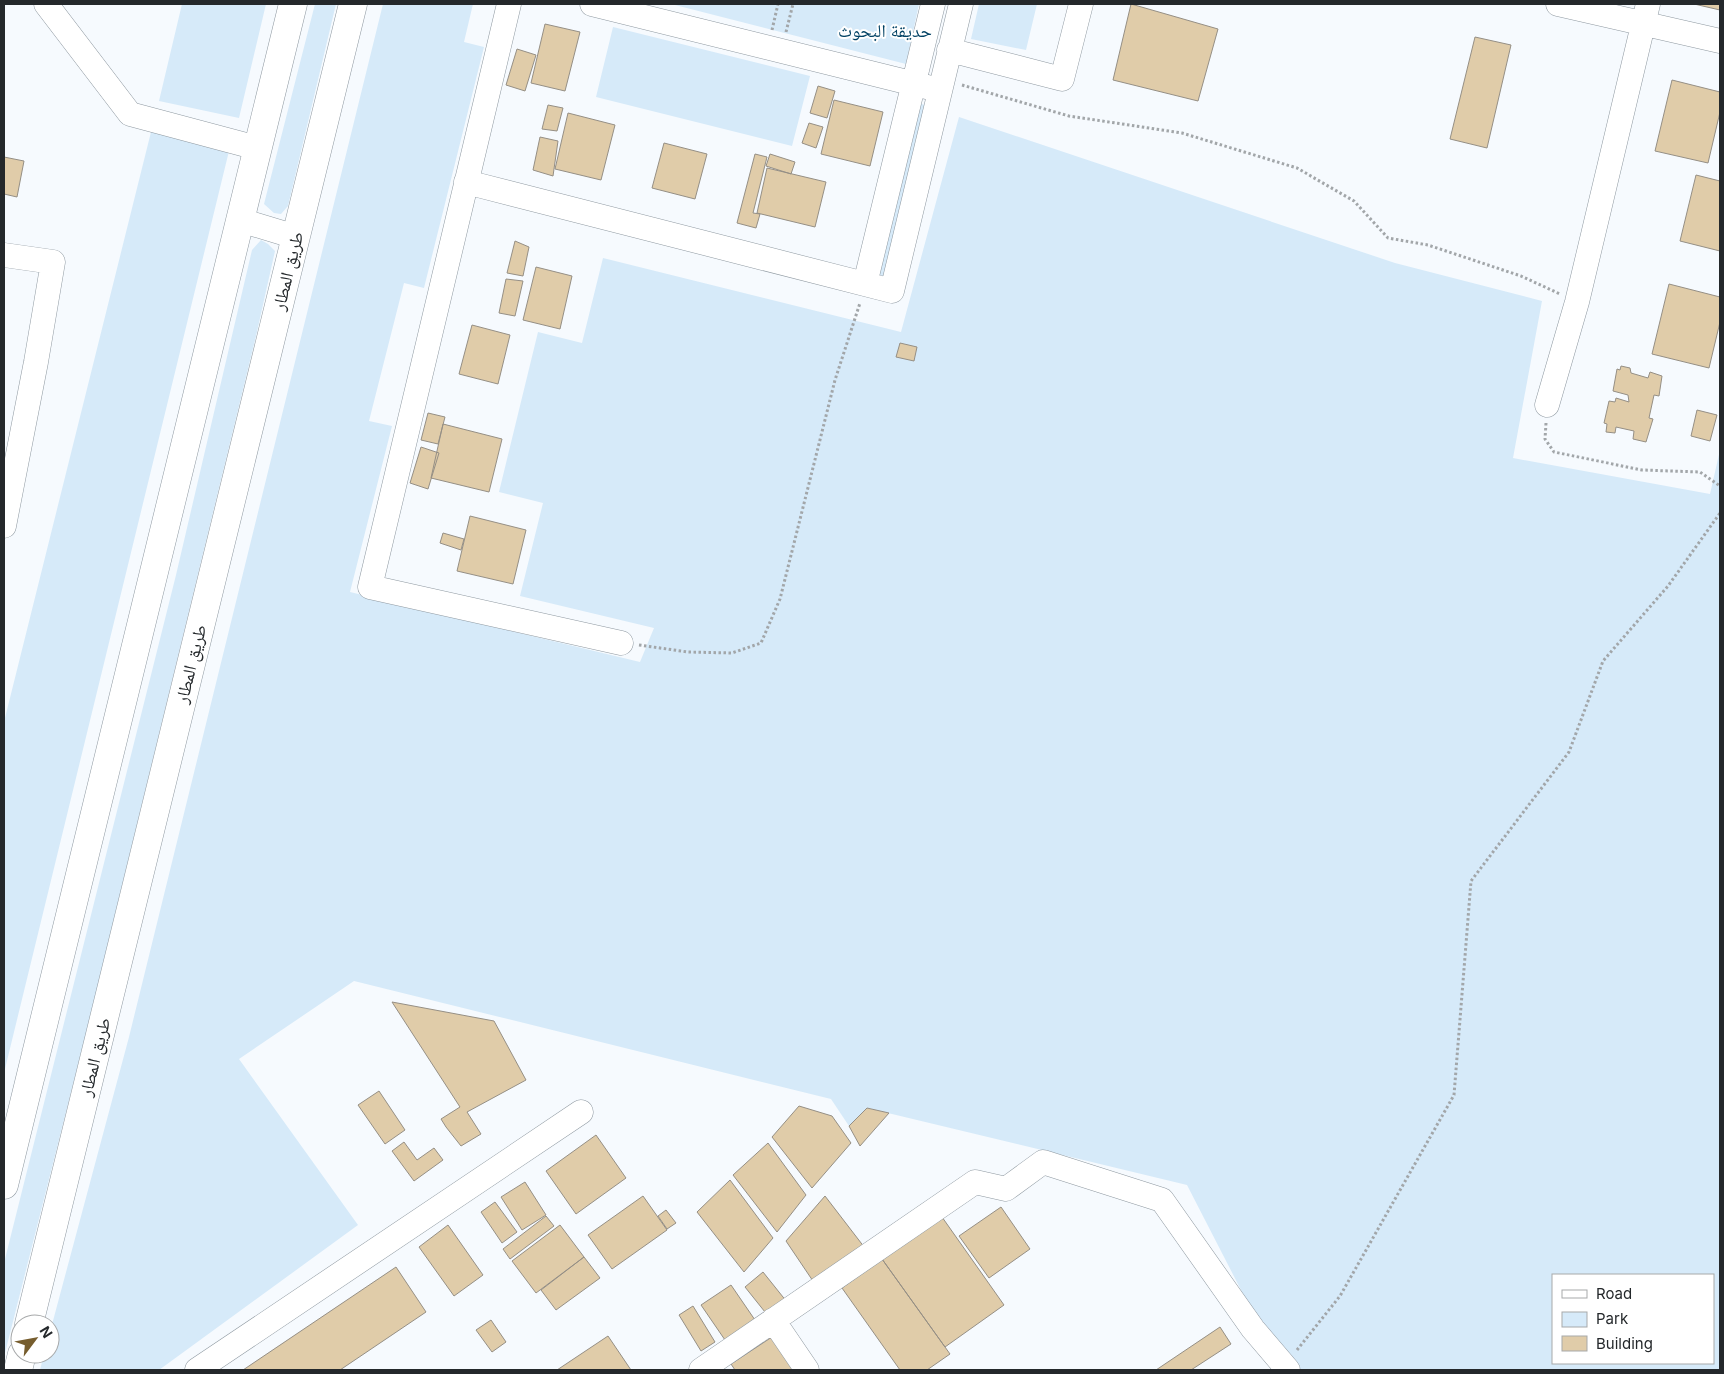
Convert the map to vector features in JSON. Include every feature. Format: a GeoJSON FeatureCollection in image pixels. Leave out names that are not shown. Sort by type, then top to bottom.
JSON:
{"type":"FeatureCollection","features":[{"type":"Feature","properties":{"kind":"highway"},"geometry":{"type":"LineString","coordinates":[[4,1185],[293,4]]}},
{"type":"Feature","properties":{"kind":"highway","name":"طريق المطار"},"geometry":{"type":"LineString","coordinates":[[31,1314],[353,4]]}},
{"type":"Feature","properties":{"kind":"street"},"geometry":{"type":"LineString","coordinates":[[46,4],[130,114],[257,148]]}},
{"type":"Feature","properties":{"kind":"street"},"geometry":{"type":"LineString","coordinates":[[509,4],[370,587],[622,642]]}},
{"type":"Feature","properties":{"kind":"street"},"geometry":{"type":"LineString","coordinates":[[592,4],[914,84],[941,85]]}},
{"type":"Feature","properties":{"kind":"street"},"geometry":{"type":"LineString","coordinates":[[865,284],[934,4]]}},
{"type":"Feature","properties":{"kind":"street"},"geometry":{"type":"LineString","coordinates":[[466,182],[892,291],[961,4]]}},
{"type":"Feature","properties":{"kind":"street"},"geometry":{"type":"LineString","coordinates":[[949,50],[1062,79],[1081,4]]}},
{"type":"Feature","properties":{"kind":"street"},"geometry":{"type":"LineString","coordinates":[[1558,4],[1646,14],[1720,41]]}},
{"type":"Feature","properties":{"kind":"street"},"geometry":{"type":"LineString","coordinates":[[1547,405],[1576,302],[1646,14]]}},
{"type":"Feature","properties":{"kind":"street"},"geometry":{"type":"LineString","coordinates":[[240,220],[296,236]]}},
{"type":"Feature","properties":{"kind":"street"},"geometry":{"type":"LineString","coordinates":[[4,255],[53,262],[36,362],[4,526]]}},
{"type":"Feature","properties":{"kind":"street"},"geometry":{"type":"LineString","coordinates":[[197,1370],[581,1112]]}},
{"type":"Feature","properties":{"kind":"street"},"geometry":{"type":"LineString","coordinates":[[700,1370],[975,1182],[1006,1189],[1043,1162],[1162,1200],[1253,1329],[1292,1363]]}},
{"type":"Feature","properties":{"kind":"street"},"geometry":{"type":"LineString","coordinates":[[773,1320],[807,1370]]}},
{"type":"Feature","properties":{"kind":"path"},"geometry":{"type":"LineString","coordinates":[[775,49],[778,4]]}},
{"type":"Feature","properties":{"kind":"path"},"geometry":{"type":"LineString","coordinates":[[775,49],[793,4]]}},
{"type":"Feature","properties":{"kind":"path"},"geometry":{"type":"LineString","coordinates":[[941,85],[1069,116],[1182,132],[1298,168],[1354,201],[1388,238],[1428,246],[1502,270],[1576,302]]}},
{"type":"Feature","properties":{"kind":"path"},"geometry":{"type":"LineString","coordinates":[[622,642],[688,652],[732,653],[762,643],[780,599],[835,380],[865,284]]}},
{"type":"Feature","properties":{"kind":"path"},"geometry":{"type":"LineString","coordinates":[[1547,405],[1545,440],[1554,452],[1642,470],[1700,472],[1720,486]]}},
{"type":"Feature","properties":{"kind":"path"},"geometry":{"type":"LineString","coordinates":[[1292,1363],[1298,1347],[1340,1296],[1454,1095],[1471,881],[1569,752],[1603,661],[1668,586],[1720,513]]}},
{"type":"Feature","properties":{"kind":"green space"},"geometry":{"type":"Polygon","coordinates":[[[182,4],[266,4],[239,118],[159,101],[182,4]]]}},
{"type":"Feature","properties":{"kind":"green space"},"geometry":{"type":"Polygon","coordinates":[[[315,4],[336,4],[288,206],[281,214],[274,213],[264,204],[315,4]]]}},
{"type":"Feature","properties":{"kind":"green space"},"geometry":{"type":"Polygon","coordinates":[[[383,4],[473,4],[464,42],[484,47],[424,288],[404,283],[369,421],[392,426],[350,592],[640,662],[654,628],[520,596],[543,503],[499,492],[538,332],[582,343],[603,258],[901,332],[959,117],[1395,263],[1542,301],[1513,458],[1710,494],[1720,450],[1720,1370],[1299,1370],[1259,1325],[1187,1185],[867,1108],[849,1126],[831,1099],[354,981],[239,1059],[358,1225],[159,1370],[40,1370],[42,1364],[60,1364],[60,1314],[55,1314],[129,1037],[383,4]]]}},
{"type":"Feature","properties":{"kind":"green space","name":"حديقة البحوث"},"geometry":{"type":"Polygon","coordinates":[[[671,4],[919,4],[906,64],[671,4]]]}},
{"type":"Feature","properties":{"kind":"green space"},"geometry":{"type":"Polygon","coordinates":[[[979,4],[1037,4],[1026,50],[971,39],[979,4]]]}},
{"type":"Feature","properties":{"kind":"green space"},"geometry":{"type":"Polygon","coordinates":[[[613,27],[810,76],[792,146],[596,97],[613,27]]]}},
{"type":"Feature","properties":{"kind":"green space"},"geometry":{"type":"Polygon","coordinates":[[[921,104],[926,105],[883,282],[878,281],[921,104]]]}},
{"type":"Feature","properties":{"kind":"green space"},"geometry":{"type":"Polygon","coordinates":[[[152,128],[229,151],[4,1073],[4,722],[152,128]]]}},
{"type":"Feature","properties":{"kind":"green space"},"geometry":{"type":"Polygon","coordinates":[[[261,240],[275,251],[89,1021],[15,1314],[10,1314],[10,1333],[4,1357],[4,1263],[176,575],[252,250],[261,240]]]}},
{"type":"Feature","properties":{"kind":"building"},"geometry":{"type":"Polygon","coordinates":[[[1131,4],[1218,29],[1198,101],[1113,80],[1131,4]]]}},
{"type":"Feature","properties":{"kind":"building"},"geometry":{"type":"Polygon","coordinates":[[[1694,4],[1720,4],[1720,10],[1694,4]]]}},
{"type":"Feature","properties":{"kind":"building"},"geometry":{"type":"Polygon","coordinates":[[[545,24],[580,32],[565,91],[531,83],[545,24]]]}},
{"type":"Feature","properties":{"kind":"building"},"geometry":{"type":"Polygon","coordinates":[[[1475,37],[1511,45],[1487,148],[1450,139],[1475,37]]]}},
{"type":"Feature","properties":{"kind":"building"},"geometry":{"type":"Polygon","coordinates":[[[517,49],[536,55],[525,91],[506,85],[517,49]]]}},
{"type":"Feature","properties":{"kind":"building"},"geometry":{"type":"Polygon","coordinates":[[[1672,80],[1720,92],[1720,112],[1708,163],[1655,151],[1672,80]]]}},
{"type":"Feature","properties":{"kind":"building"},"geometry":{"type":"Polygon","coordinates":[[[818,86],[835,91],[827,118],[810,113],[818,86]]]}},
{"type":"Feature","properties":{"kind":"building"},"geometry":{"type":"Polygon","coordinates":[[[834,100],[883,112],[870,166],[821,154],[834,100]]]}},
{"type":"Feature","properties":{"kind":"building"},"geometry":{"type":"Polygon","coordinates":[[[548,105],[563,108],[557,131],[542,129],[548,105]]]}},
{"type":"Feature","properties":{"kind":"building"},"geometry":{"type":"Polygon","coordinates":[[[568,113],[615,125],[601,180],[555,169],[568,113]]]}},
{"type":"Feature","properties":{"kind":"building"},"geometry":{"type":"Polygon","coordinates":[[[809,123],[823,127],[816,148],[802,143],[809,123]]]}},
{"type":"Feature","properties":{"kind":"building"},"geometry":{"type":"Polygon","coordinates":[[[540,137],[558,141],[553,176],[533,170],[540,137]]]}},
{"type":"Feature","properties":{"kind":"building"},"geometry":{"type":"Polygon","coordinates":[[[664,143],[707,154],[695,199],[652,188],[664,143]]]}},
{"type":"Feature","properties":{"kind":"building"},"geometry":{"type":"Polygon","coordinates":[[[755,154],[767,157],[753,213],[760,214],[756,228],[737,223],[755,154]]]}},
{"type":"Feature","properties":{"kind":"building"},"geometry":{"type":"Polygon","coordinates":[[[770,154],[795,162],[791,174],[766,166],[770,154]]]}},
{"type":"Feature","properties":{"kind":"building"},"geometry":{"type":"Polygon","coordinates":[[[4,157],[24,161],[17,197],[4,194],[4,157]]]}},
{"type":"Feature","properties":{"kind":"building"},"geometry":{"type":"Polygon","coordinates":[[[767,168],[826,182],[815,227],[757,213],[767,168]]]}},
{"type":"Feature","properties":{"kind":"building"},"geometry":{"type":"Polygon","coordinates":[[[1696,175],[1720,181],[1720,251],[1680,241],[1696,175]]]}},
{"type":"Feature","properties":{"kind":"building"},"geometry":{"type":"Polygon","coordinates":[[[515,241],[529,247],[523,276],[507,273],[515,241]]]}},
{"type":"Feature","properties":{"kind":"building"},"geometry":{"type":"Polygon","coordinates":[[[536,267],[572,276],[560,329],[523,320],[536,267]]]}},
{"type":"Feature","properties":{"kind":"building"},"geometry":{"type":"Polygon","coordinates":[[[506,279],[523,281],[515,316],[499,313],[506,279]]]}},
{"type":"Feature","properties":{"kind":"building"},"geometry":{"type":"Polygon","coordinates":[[[1669,284],[1720,297],[1720,322],[1709,368],[1652,354],[1669,284]]]}},
{"type":"Feature","properties":{"kind":"building"},"geometry":{"type":"Polygon","coordinates":[[[472,325],[510,335],[498,384],[459,374],[472,325]]]}},
{"type":"Feature","properties":{"kind":"building"},"geometry":{"type":"Polygon","coordinates":[[[900,343],[917,347],[914,361],[896,357],[900,343]]]}},
{"type":"Feature","properties":{"kind":"building"},"geometry":{"type":"Polygon","coordinates":[[[1621,366],[1630,368],[1631,373],[1648,378],[1650,372],[1662,376],[1659,396],[1654,395],[1649,418],[1653,419],[1646,442],[1633,439],[1634,431],[1616,427],[1615,433],[1606,432],[1607,424],[1604,423],[1609,401],[1615,402],[1616,398],[1629,402],[1628,395],[1613,391],[1617,369],[1620,370],[1621,366]]]}},
{"type":"Feature","properties":{"kind":"building"},"geometry":{"type":"Polygon","coordinates":[[[1697,410],[1717,415],[1710,441],[1691,436],[1697,410]]]}},
{"type":"Feature","properties":{"kind":"building"},"geometry":{"type":"Polygon","coordinates":[[[428,413],[445,417],[438,444],[421,440],[428,413]]]}},
{"type":"Feature","properties":{"kind":"building"},"geometry":{"type":"Polygon","coordinates":[[[443,424],[502,439],[489,492],[431,478],[443,424]]]}},
{"type":"Feature","properties":{"kind":"building"},"geometry":{"type":"Polygon","coordinates":[[[421,447],[439,453],[428,489],[410,483],[421,447]]]}},
{"type":"Feature","properties":{"kind":"building"},"geometry":{"type":"Polygon","coordinates":[[[470,516],[526,530],[513,584],[457,571],[470,516]]]}},
{"type":"Feature","properties":{"kind":"building"},"geometry":{"type":"Polygon","coordinates":[[[443,533],[464,539],[461,550],[440,543],[443,533]]]}},
{"type":"Feature","properties":{"kind":"building"},"geometry":{"type":"Polygon","coordinates":[[[392,1002],[494,1021],[526,1080],[467,1112],[481,1134],[461,1146],[441,1119],[460,1107],[392,1002]]]}},
{"type":"Feature","properties":{"kind":"building"},"geometry":{"type":"Polygon","coordinates":[[[379,1091],[405,1130],[385,1144],[358,1105],[379,1091]]]}},
{"type":"Feature","properties":{"kind":"building"},"geometry":{"type":"Polygon","coordinates":[[[799,1106],[832,1116],[851,1143],[812,1188],[772,1137],[799,1106]]]}},
{"type":"Feature","properties":{"kind":"building"},"geometry":{"type":"Polygon","coordinates":[[[867,1108],[889,1113],[860,1146],[849,1126],[867,1108]]]}},
{"type":"Feature","properties":{"kind":"building"},"geometry":{"type":"Polygon","coordinates":[[[596,1135],[626,1178],[576,1214],[546,1171],[596,1135]]]}},
{"type":"Feature","properties":{"kind":"building"},"geometry":{"type":"Polygon","coordinates":[[[404,1142],[417,1160],[434,1148],[443,1160],[414,1181],[392,1151],[404,1142]]]}},
{"type":"Feature","properties":{"kind":"building"},"geometry":{"type":"Polygon","coordinates":[[[768,1143],[806,1195],[777,1232],[733,1175],[768,1143]]]}},
{"type":"Feature","properties":{"kind":"building"},"geometry":{"type":"Polygon","coordinates":[[[730,1180],[773,1238],[744,1272],[697,1212],[730,1180]]]}},
{"type":"Feature","properties":{"kind":"building"},"geometry":{"type":"Polygon","coordinates":[[[525,1182],[546,1215],[522,1230],[501,1197],[525,1182]]]}},
{"type":"Feature","properties":{"kind":"building"},"geometry":{"type":"Polygon","coordinates":[[[643,1196],[667,1230],[612,1269],[588,1235],[643,1196]]]}},
{"type":"Feature","properties":{"kind":"building"},"geometry":{"type":"Polygon","coordinates":[[[825,1196],[868,1252],[817,1287],[786,1241],[825,1196]]]}},
{"type":"Feature","properties":{"kind":"building"},"geometry":{"type":"Polygon","coordinates":[[[495,1202],[517,1232],[502,1243],[481,1212],[495,1202]]]}},
{"type":"Feature","properties":{"kind":"building"},"geometry":{"type":"Polygon","coordinates":[[[1001,1207],[1030,1249],[989,1278],[959,1236],[1001,1207]]]}},
{"type":"Feature","properties":{"kind":"building"},"geometry":{"type":"Polygon","coordinates":[[[666,1210],[676,1223],[667,1229],[658,1216],[666,1210]]]}},
{"type":"Feature","properties":{"kind":"building"},"geometry":{"type":"Polygon","coordinates":[[[546,1216],[554,1226],[510,1259],[503,1249],[546,1216]]]}},
{"type":"Feature","properties":{"kind":"building"},"geometry":{"type":"Polygon","coordinates":[[[942,1217],[1004,1305],[945,1347],[882,1259],[942,1217]]]}},
{"type":"Feature","properties":{"kind":"building"},"geometry":{"type":"Polygon","coordinates":[[[448,1225],[483,1275],[454,1296],[419,1247],[448,1225]]]}},
{"type":"Feature","properties":{"kind":"building"},"geometry":{"type":"Polygon","coordinates":[[[560,1225],[584,1257],[536,1293],[512,1261],[560,1225]]]}},
{"type":"Feature","properties":{"kind":"building"},"geometry":{"type":"Polygon","coordinates":[[[584,1257],[600,1278],[556,1310],[541,1290],[584,1257]]]}},
{"type":"Feature","properties":{"kind":"building"},"geometry":{"type":"Polygon","coordinates":[[[882,1259],[950,1354],[927,1370],[900,1370],[842,1288],[882,1259]]]}},
{"type":"Feature","properties":{"kind":"building"},"geometry":{"type":"Polygon","coordinates":[[[396,1267],[426,1312],[340,1370],[243,1370],[396,1267]]]}},
{"type":"Feature","properties":{"kind":"building"},"geometry":{"type":"Polygon","coordinates":[[[763,1272],[787,1302],[769,1317],[745,1287],[763,1272]]]}},
{"type":"Feature","properties":{"kind":"building"},"geometry":{"type":"Polygon","coordinates":[[[731,1285],[755,1320],[725,1340],[701,1305],[731,1285]]]}},
{"type":"Feature","properties":{"kind":"building"},"geometry":{"type":"Polygon","coordinates":[[[693,1306],[715,1342],[701,1351],[679,1315],[693,1306]]]}},
{"type":"Feature","properties":{"kind":"building"},"geometry":{"type":"Polygon","coordinates":[[[491,1320],[506,1342],[492,1352],[476,1330],[491,1320]]]}},
{"type":"Feature","properties":{"kind":"building"},"geometry":{"type":"Polygon","coordinates":[[[1220,1327],[1231,1344],[1191,1370],[1156,1370],[1220,1327]]]}},
{"type":"Feature","properties":{"kind":"building"},"geometry":{"type":"Polygon","coordinates":[[[608,1336],[631,1370],[557,1370],[608,1336]]]}},
{"type":"Feature","properties":{"kind":"building"},"geometry":{"type":"Polygon","coordinates":[[[772,1337],[793,1370],[735,1370],[731,1364],[772,1337]]]}}]}
